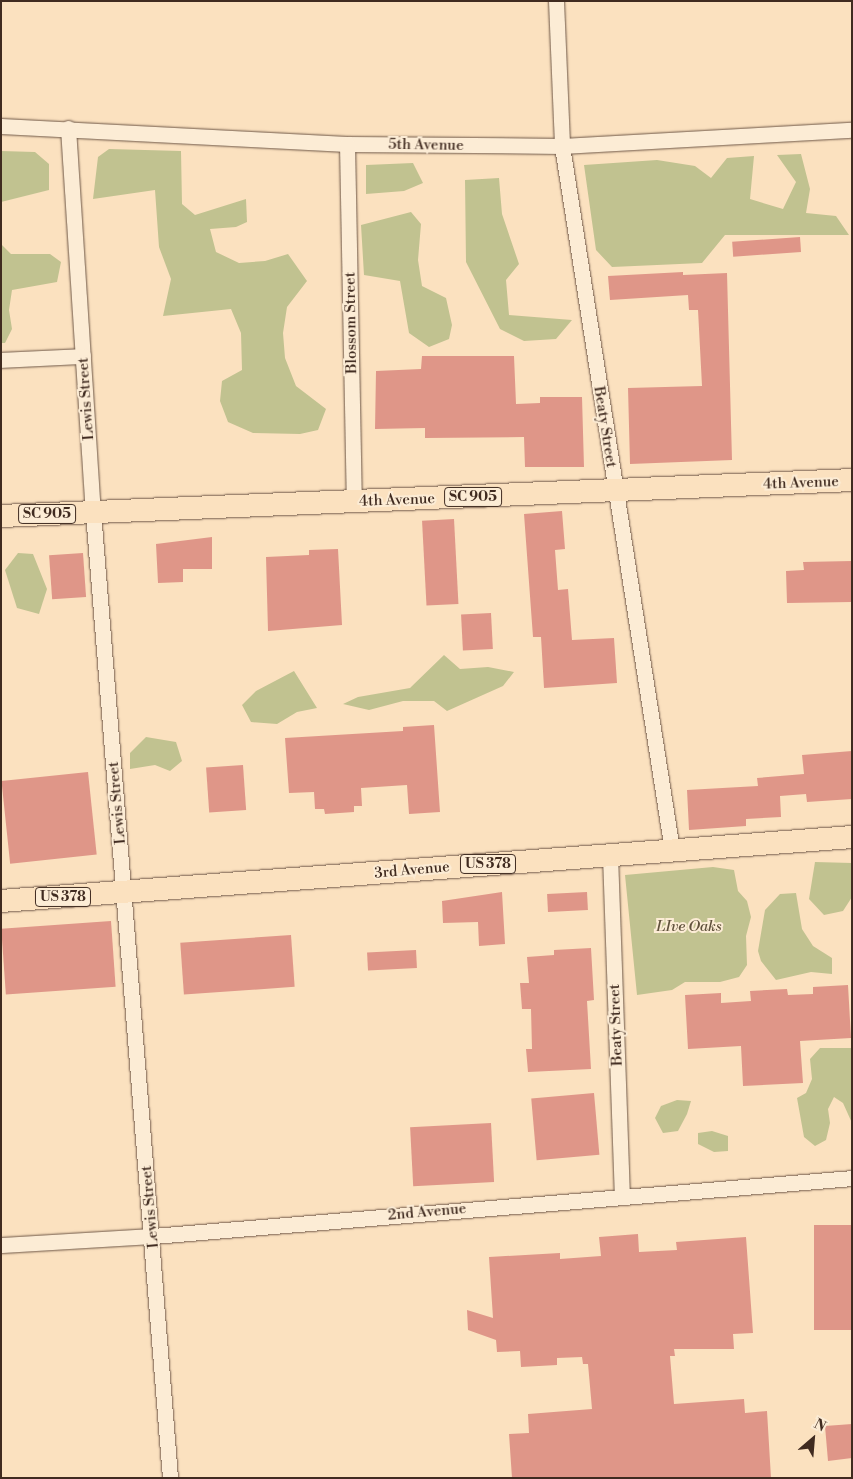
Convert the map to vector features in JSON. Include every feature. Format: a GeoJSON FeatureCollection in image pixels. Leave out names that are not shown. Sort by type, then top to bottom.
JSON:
{"type":"FeatureCollection","features":[{"type":"Feature","properties":{"kind":"main road","name":"4th Avenue"},"geometry":{"type":"LineString","coordinates":[[1,516],[852,480]]}},
{"type":"Feature","properties":{"kind":"main road","name":"3rd Avenue"},"geometry":{"type":"LineString","coordinates":[[1,901],[852,837]]}},
{"type":"Feature","properties":{"kind":"street","name":"Beaty Street"},"geometry":{"type":"LineString","coordinates":[[556,1],[562,146],[672,850]]}},
{"type":"Feature","properties":{"kind":"street","name":"5th Avenue"},"geometry":{"type":"LineString","coordinates":[[1,126],[347,144],[562,146],[852,130]]}},
{"type":"Feature","properties":{"kind":"street","name":"Lewis Street"},"geometry":{"type":"LineString","coordinates":[[68,128],[93,512],[153,1236],[170,1478]]}},
{"type":"Feature","properties":{"kind":"street","name":"Blossom Street"},"geometry":{"type":"LineString","coordinates":[[347,144],[354,501]]}},
{"type":"Feature","properties":{"kind":"street"},"geometry":{"type":"LineString","coordinates":[[1,360],[83,356]]}},
{"type":"Feature","properties":{"kind":"street","name":"Beaty Street"},"geometry":{"type":"LineString","coordinates":[[610,855],[622,1195]]}},
{"type":"Feature","properties":{"kind":"street","name":"2nd Avenue"},"geometry":{"type":"LineString","coordinates":[[1,1245],[153,1236],[622,1195],[852,1178]]}},
{"type":"Feature","properties":{"kind":"green space"},"geometry":{"type":"Polygon","coordinates":[[[109,149],[181,151],[182,204],[195,215],[246,199],[247,222],[236,227],[210,229],[216,252],[239,263],[265,261],[288,254],[307,281],[287,307],[283,333],[285,358],[296,386],[326,409],[318,430],[300,434],[253,433],[228,422],[220,401],[222,381],[242,370],[241,333],[231,309],[163,316],[171,279],[159,247],[155,190],[93,199],[98,157],[109,149]]]}},
{"type":"Feature","properties":{"kind":"green space"},"geometry":{"type":"Polygon","coordinates":[[[1,151],[35,152],[49,164],[49,190],[1,202],[1,151]]]}},
{"type":"Feature","properties":{"kind":"green space"},"geometry":{"type":"Polygon","coordinates":[[[801,154],[810,189],[806,213],[836,216],[849,235],[725,235],[702,263],[612,267],[596,250],[584,165],[657,160],[695,166],[711,178],[727,158],[754,156],[750,199],[783,209],[796,182],[777,155],[801,154]]]}},
{"type":"Feature","properties":{"kind":"green space"},"geometry":{"type":"Polygon","coordinates":[[[413,163],[423,183],[404,191],[366,194],[366,165],[413,163]]]}},
{"type":"Feature","properties":{"kind":"green space"},"geometry":{"type":"Polygon","coordinates":[[[499,178],[502,214],[519,264],[506,280],[509,315],[572,320],[556,339],[524,341],[500,329],[466,262],[465,180],[499,178]]]}},
{"type":"Feature","properties":{"kind":"green space"},"geometry":{"type":"Polygon","coordinates":[[[411,212],[421,224],[418,260],[422,286],[446,298],[452,325],[449,339],[429,347],[409,333],[400,281],[364,275],[361,225],[411,212]]]}},
{"type":"Feature","properties":{"kind":"green space"},"geometry":{"type":"Polygon","coordinates":[[[1,244],[11,254],[50,254],[61,262],[57,282],[12,290],[9,310],[12,329],[5,343],[1,343],[1,244]]]}},
{"type":"Feature","properties":{"kind":"green space"},"geometry":{"type":"Polygon","coordinates":[[[18,553],[33,554],[47,589],[39,614],[17,608],[5,570],[18,553]]]}},
{"type":"Feature","properties":{"kind":"green space"},"geometry":{"type":"Polygon","coordinates":[[[444,655],[460,669],[488,667],[514,672],[503,686],[447,711],[434,701],[403,701],[369,710],[343,704],[358,697],[410,688],[444,655]]]}},
{"type":"Feature","properties":{"kind":"green space"},"geometry":{"type":"Polygon","coordinates":[[[294,671],[317,708],[297,712],[277,724],[251,722],[242,705],[256,691],[294,671]]]}},
{"type":"Feature","properties":{"kind":"green space"},"geometry":{"type":"Polygon","coordinates":[[[146,737],[176,742],[182,761],[170,771],[155,765],[130,769],[130,753],[146,737]]]}},
{"type":"Feature","properties":{"kind":"green space"},"geometry":{"type":"Polygon","coordinates":[[[815,862],[852,863],[852,897],[843,911],[824,915],[809,899],[815,862]]]}},
{"type":"Feature","properties":{"kind":"green space","name":"LIve Oaks"},"geometry":{"type":"Polygon","coordinates":[[[713,867],[734,870],[738,891],[747,901],[751,917],[746,936],[747,965],[739,977],[720,982],[685,982],[672,990],[637,995],[625,875],[713,867]]]}},
{"type":"Feature","properties":{"kind":"green space"},"geometry":{"type":"Polygon","coordinates":[[[796,893],[802,929],[813,946],[832,958],[832,974],[811,972],[776,980],[761,961],[758,951],[765,910],[780,894],[796,893]]]}},
{"type":"Feature","properties":{"kind":"green space"},"geometry":{"type":"Polygon","coordinates":[[[820,1048],[852,1048],[852,1123],[843,1103],[834,1097],[828,1109],[830,1123],[826,1140],[815,1146],[804,1137],[797,1098],[806,1093],[812,1079],[810,1059],[820,1048]]]}},
{"type":"Feature","properties":{"kind":"green space"},"geometry":{"type":"Polygon","coordinates":[[[677,1100],[691,1101],[687,1114],[678,1131],[663,1133],[655,1118],[661,1106],[677,1100]]]}},
{"type":"Feature","properties":{"kind":"green space"},"geometry":{"type":"Polygon","coordinates":[[[712,1131],[728,1136],[728,1151],[714,1152],[698,1144],[698,1133],[712,1131]]]}},
{"type":"Feature","properties":{"kind":"building"},"geometry":{"type":"Polygon","coordinates":[[[800,237],[801,252],[733,257],[732,242],[800,237]]]}},
{"type":"Feature","properties":{"kind":"building"},"geometry":{"type":"Polygon","coordinates":[[[683,272],[683,275],[727,273],[732,460],[630,464],[628,388],[702,386],[698,310],[689,310],[688,295],[610,300],[608,276],[683,272]]]}},
{"type":"Feature","properties":{"kind":"building"},"geometry":{"type":"Polygon","coordinates":[[[422,356],[514,356],[516,404],[540,403],[540,397],[582,397],[584,467],[525,467],[524,437],[425,438],[425,428],[375,429],[376,371],[421,369],[422,356]]]}},
{"type":"Feature","properties":{"kind":"building"},"geometry":{"type":"Polygon","coordinates":[[[562,511],[565,549],[555,550],[558,590],[568,589],[572,640],[614,638],[617,683],[544,688],[541,637],[533,637],[524,514],[562,511]]]}},
{"type":"Feature","properties":{"kind":"building"},"geometry":{"type":"Polygon","coordinates":[[[454,519],[458,604],[426,606],[422,521],[454,519]]]}},
{"type":"Feature","properties":{"kind":"building"},"geometry":{"type":"Polygon","coordinates":[[[212,537],[212,569],[183,569],[183,582],[158,583],[156,544],[212,537]]]}},
{"type":"Feature","properties":{"kind":"building"},"geometry":{"type":"Polygon","coordinates":[[[338,549],[342,625],[268,631],[266,557],[309,555],[309,550],[338,549]]]}},
{"type":"Feature","properties":{"kind":"building"},"geometry":{"type":"Polygon","coordinates":[[[83,553],[86,597],[52,599],[49,555],[83,553]]]}},
{"type":"Feature","properties":{"kind":"building"},"geometry":{"type":"Polygon","coordinates":[[[852,561],[852,602],[787,603],[786,571],[804,570],[803,562],[852,561]]]}},
{"type":"Feature","properties":{"kind":"building"},"geometry":{"type":"Polygon","coordinates":[[[491,613],[493,649],[463,651],[461,615],[491,613]]]}},
{"type":"Feature","properties":{"kind":"building"},"geometry":{"type":"Polygon","coordinates":[[[434,725],[440,812],[409,814],[407,785],[361,788],[362,806],[354,806],[354,812],[325,814],[324,809],[315,809],[314,792],[289,793],[285,738],[403,731],[403,727],[434,725]]]}},
{"type":"Feature","properties":{"kind":"building"},"geometry":{"type":"Polygon","coordinates":[[[852,751],[852,799],[807,802],[806,794],[780,796],[781,817],[746,819],[746,826],[689,830],[687,790],[758,786],[757,778],[804,774],[802,755],[852,751]]]}},
{"type":"Feature","properties":{"kind":"building"},"geometry":{"type":"Polygon","coordinates":[[[243,765],[246,810],[209,812],[206,768],[243,765]]]}},
{"type":"Feature","properties":{"kind":"building"},"geometry":{"type":"Polygon","coordinates":[[[88,772],[97,855],[10,864],[1,781],[88,772]]]}},
{"type":"Feature","properties":{"kind":"building"},"geometry":{"type":"Polygon","coordinates":[[[502,892],[505,944],[479,946],[478,922],[443,923],[442,901],[502,892]]]}},
{"type":"Feature","properties":{"kind":"building"},"geometry":{"type":"Polygon","coordinates":[[[587,892],[588,910],[548,912],[547,894],[587,892]]]}},
{"type":"Feature","properties":{"kind":"building"},"geometry":{"type":"Polygon","coordinates":[[[111,921],[116,987],[6,995],[1,929],[111,921]]]}},
{"type":"Feature","properties":{"kind":"building"},"geometry":{"type":"Polygon","coordinates":[[[291,935],[295,987],[184,995],[180,943],[291,935]]]}},
{"type":"Feature","properties":{"kind":"building"},"geometry":{"type":"Polygon","coordinates":[[[591,948],[594,1000],[587,1001],[591,1069],[528,1072],[526,1049],[532,1049],[531,1009],[522,1009],[520,983],[529,983],[527,957],[554,955],[554,950],[591,948]]]}},
{"type":"Feature","properties":{"kind":"building"},"geometry":{"type":"Polygon","coordinates":[[[416,950],[417,968],[368,971],[367,953],[416,950]]]}},
{"type":"Feature","properties":{"kind":"building"},"geometry":{"type":"Polygon","coordinates":[[[848,985],[851,1038],[800,1041],[803,1083],[743,1086],[741,1046],[688,1049],[685,995],[721,993],[721,1003],[751,1001],[750,991],[787,989],[788,995],[813,994],[813,987],[848,985]]]}},
{"type":"Feature","properties":{"kind":"building"},"geometry":{"type":"Polygon","coordinates":[[[594,1093],[599,1155],[537,1160],[531,1098],[594,1093]]]}},
{"type":"Feature","properties":{"kind":"building"},"geometry":{"type":"Polygon","coordinates":[[[491,1123],[494,1182],[413,1186],[410,1127],[491,1123]]]}},
{"type":"Feature","properties":{"kind":"building"},"geometry":{"type":"Polygon","coordinates":[[[814,1225],[852,1225],[852,1330],[814,1330],[814,1225]]]}},
{"type":"Feature","properties":{"kind":"building"},"geometry":{"type":"Polygon","coordinates":[[[638,1234],[639,1252],[677,1250],[676,1242],[746,1237],[753,1333],[733,1334],[734,1349],[674,1349],[675,1356],[670,1356],[674,1404],[744,1399],[745,1413],[767,1411],[771,1478],[512,1478],[509,1434],[529,1433],[528,1414],[592,1409],[588,1364],[583,1364],[582,1357],[557,1358],[557,1365],[521,1367],[520,1351],[497,1352],[496,1340],[468,1330],[467,1310],[493,1318],[489,1257],[560,1253],[560,1259],[601,1256],[599,1237],[638,1234]]]}},
{"type":"Feature","properties":{"kind":"building"},"geometry":{"type":"Polygon","coordinates":[[[852,1424],[852,1458],[828,1461],[825,1426],[852,1424]]]}}]}
